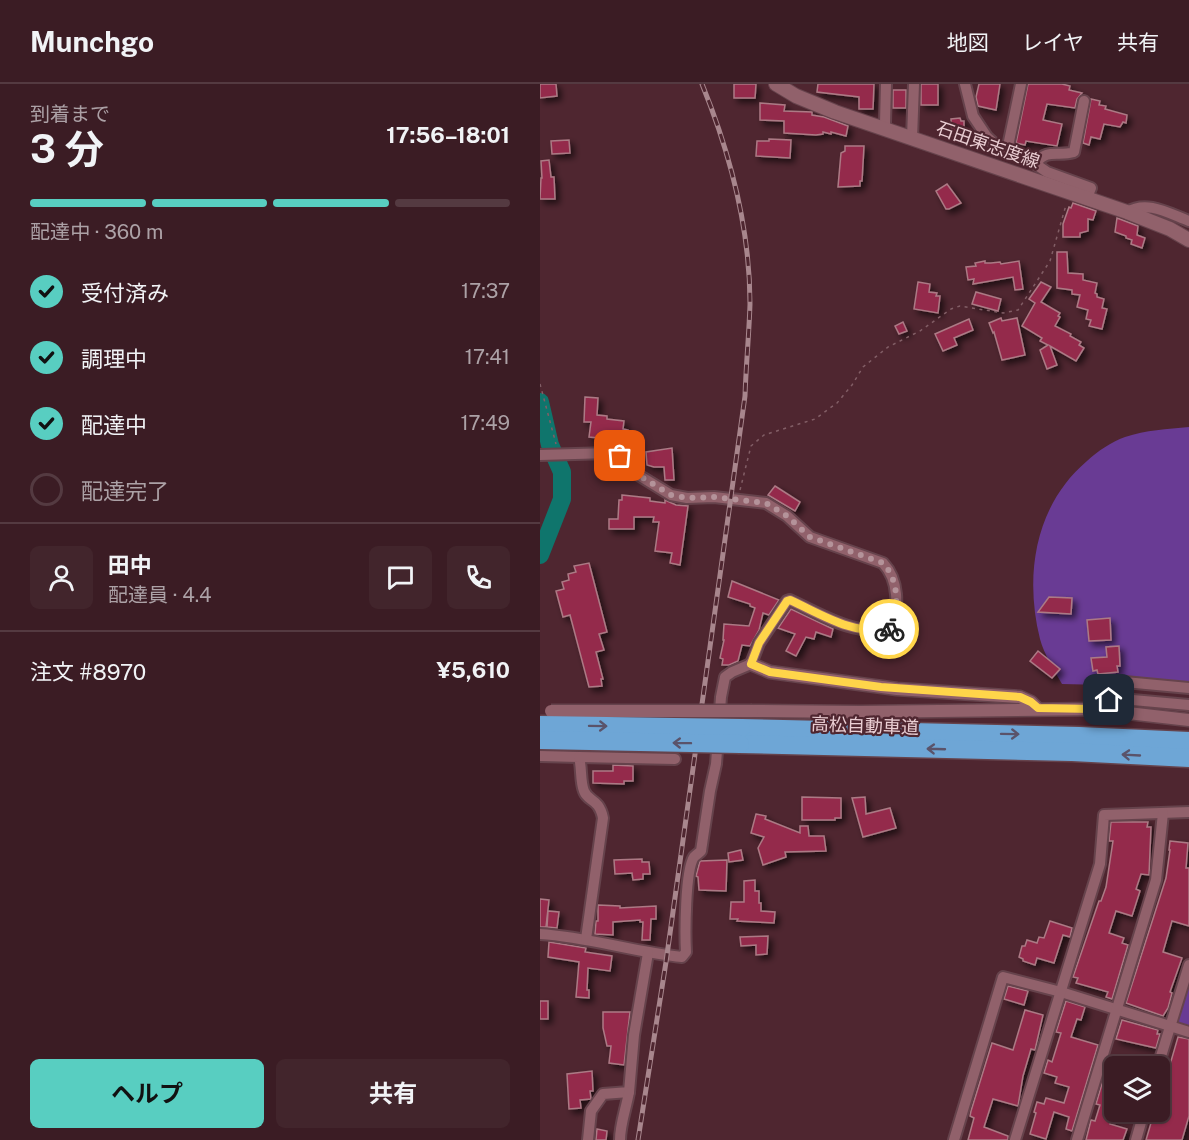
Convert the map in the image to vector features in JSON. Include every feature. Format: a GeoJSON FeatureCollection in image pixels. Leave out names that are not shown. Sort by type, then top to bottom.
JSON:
{"type":"FeatureCollection","features":[{"type":"Feature","properties":{"kind":"highway","name":"高松自動車道"},"geometry":{"type":"LineString","coordinates":[[544,716],[741,736],[1189,758]]}},
{"type":"Feature","properties":{"kind":"highway","name":"高松自動車道"},"geometry":{"type":"LineString","coordinates":[[540,740],[741,736],[1079,736],[1189,741]]}},
{"type":"Feature","properties":{"kind":"main road","name":"石田東志度線"},"geometry":{"type":"LineString","coordinates":[[777,84],[796,96],[1127,212],[1170,229],[1189,240]]}},
{"type":"Feature","properties":{"kind":"street"},"geometry":{"type":"LineString","coordinates":[[883,128],[886,84]]}},
{"type":"Feature","properties":{"kind":"street"},"geometry":{"type":"LineString","coordinates":[[912,138],[914,84]]}},
{"type":"Feature","properties":{"kind":"street"},"geometry":{"type":"LineString","coordinates":[[965,84],[973,116],[987,137],[997,146],[1036,163],[1047,172],[1091,188],[1087,198]]}},
{"type":"Feature","properties":{"kind":"street"},"geometry":{"type":"LineString","coordinates":[[1007,151],[1021,84]]}},
{"type":"Feature","properties":{"kind":"street"},"geometry":{"type":"LineString","coordinates":[[1036,163],[1041,156],[1047,153],[1074,152],[1084,101]]}},
{"type":"Feature","properties":{"kind":"street"},"geometry":{"type":"LineString","coordinates":[[1127,212],[1138,205],[1153,207],[1189,221]]}},
{"type":"Feature","properties":{"kind":"street"},"geometry":{"type":"LineString","coordinates":[[540,455],[610,453],[620,456],[640,476],[671,495],[766,503],[787,516],[810,537],[883,563],[891,572],[897,602],[896,615],[891,629],[876,632],[850,627],[790,600],[787,601],[759,643],[751,664]]}},
{"type":"Feature","properties":{"kind":"street"},"geometry":{"type":"LineString","coordinates":[[540,934],[586,939],[648,953],[682,957],[686,952],[685,925],[690,871],[693,858],[701,851],[716,764],[721,697],[725,677],[732,672],[751,664],[770,672],[897,689],[1020,697],[1038,708]]}},
{"type":"Feature","properties":{"kind":"street"},"geometry":{"type":"LineString","coordinates":[[1114,681],[1189,688]]}},
{"type":"Feature","properties":{"kind":"street"},"geometry":{"type":"LineString","coordinates":[[1093,709],[1094,700],[1099,697],[1189,705]]}},
{"type":"Feature","properties":{"kind":"street"},"geometry":{"type":"LineString","coordinates":[[544,716],[752,711],[915,712],[1038,708],[1093,709],[1189,720]]}},
{"type":"Feature","properties":{"kind":"street"},"geometry":{"type":"LineString","coordinates":[[540,756],[675,759]]}},
{"type":"Feature","properties":{"kind":"street"},"geometry":{"type":"LineString","coordinates":[[579,757],[583,790],[586,796],[601,808],[603,818],[586,939]]}},
{"type":"Feature","properties":{"kind":"street"},"geometry":{"type":"LineString","coordinates":[[1015,1140],[1100,864],[1104,815],[1189,812]]}},
{"type":"Feature","properties":{"kind":"street"},"geometry":{"type":"LineString","coordinates":[[1077,1140],[1156,880],[1163,813]]}},
{"type":"Feature","properties":{"kind":"street"},"geometry":{"type":"LineString","coordinates":[[620,1140],[620,1127],[626,1113],[634,1035],[648,953]]}},
{"type":"Feature","properties":{"kind":"street"},"geometry":{"type":"LineString","coordinates":[[1161,1056],[1189,965]]}},
{"type":"Feature","properties":{"kind":"street"},"geometry":{"type":"LineString","coordinates":[[954,1140],[1003,978],[1189,1032]]}},
{"type":"Feature","properties":{"kind":"street"},"geometry":{"type":"LineString","coordinates":[[588,1140],[591,1111],[603,1094],[628,1092]]}},
{"type":"Feature","properties":{"kind":"street"},"geometry":{"type":"LineString","coordinates":[[1136,1140],[1141,1122]]}},
{"type":"Feature","properties":{"kind":"path"},"geometry":{"type":"LineString","coordinates":[[738,500],[751,446],[764,435],[816,419],[837,403],[863,367],[888,347],[920,331],[951,309],[960,306],[1003,313],[1017,310],[1050,261],[1069,192]]}},
{"type":"Feature","properties":{"kind":"path"},"geometry":{"type":"LineString","coordinates":[[540,384],[558,454]]}},
{"type":"Feature","properties":{"kind":"shaded area"},"geometry":{"type":"Polygon","coordinates":[[[1189,427],[1189,687],[1062,684],[1040,639],[1033,590],[1038,542],[1055,498],[1069,479],[1087,461],[1115,441],[1141,433],[1189,427]]]}},
{"type":"Feature","properties":{"kind":"shaded area"},"geometry":{"type":"Polygon","coordinates":[[[1189,985],[1189,1027],[1177,1023],[1189,985]]]}},
{"type":"Feature","properties":{"kind":"building"},"geometry":{"type":"Polygon","coordinates":[[[540,84],[556,84],[557,96],[540,98],[540,84]]]}},
{"type":"Feature","properties":{"kind":"building"},"geometry":{"type":"Polygon","coordinates":[[[734,84],[756,84],[755,98],[734,98],[734,84]]]}},
{"type":"Feature","properties":{"kind":"building"},"geometry":{"type":"Polygon","coordinates":[[[818,84],[874,84],[873,109],[859,109],[859,97],[817,92],[818,84]]]}},
{"type":"Feature","properties":{"kind":"building"},"geometry":{"type":"Polygon","coordinates":[[[921,84],[938,84],[938,105],[921,105],[921,84]]]}},
{"type":"Feature","properties":{"kind":"building"},"geometry":{"type":"Polygon","coordinates":[[[979,84],[1000,84],[996,110],[978,106],[976,97],[979,84]]]}},
{"type":"Feature","properties":{"kind":"building"},"geometry":{"type":"Polygon","coordinates":[[[1028,84],[1062,84],[1070,86],[1069,90],[1082,93],[1077,99],[1075,108],[1047,104],[1043,120],[1062,124],[1057,146],[1026,141],[1025,145],[1016,143],[1028,84]]]}},
{"type":"Feature","properties":{"kind":"building"},"geometry":{"type":"Polygon","coordinates":[[[893,90],[906,90],[906,108],[893,108],[893,90]]]}},
{"type":"Feature","properties":{"kind":"building"},"geometry":{"type":"Polygon","coordinates":[[[1091,99],[1100,101],[1099,105],[1106,106],[1105,109],[1127,115],[1126,123],[1123,122],[1120,127],[1104,124],[1100,139],[1091,137],[1089,145],[1083,143],[1091,99]]]}},
{"type":"Feature","properties":{"kind":"building"},"geometry":{"type":"Polygon","coordinates":[[[760,103],[785,105],[784,111],[812,112],[812,115],[848,126],[846,136],[831,132],[831,134],[823,132],[823,134],[816,135],[784,133],[784,121],[760,120],[760,103]]]}},
{"type":"Feature","properties":{"kind":"building"},"geometry":{"type":"Polygon","coordinates":[[[960,118],[964,121],[964,136],[952,137],[951,119],[960,118]]]}},
{"type":"Feature","properties":{"kind":"building"},"geometry":{"type":"Polygon","coordinates":[[[769,139],[791,140],[790,158],[756,156],[757,141],[769,141],[769,139]]]}},
{"type":"Feature","properties":{"kind":"building"},"geometry":{"type":"Polygon","coordinates":[[[569,140],[570,153],[552,154],[551,141],[569,140]]]}},
{"type":"Feature","properties":{"kind":"building"},"geometry":{"type":"Polygon","coordinates":[[[845,146],[864,146],[860,186],[838,187],[841,153],[845,151],[845,146]]]}},
{"type":"Feature","properties":{"kind":"building"},"geometry":{"type":"Polygon","coordinates":[[[549,160],[551,177],[554,177],[555,199],[540,199],[541,161],[549,160]]]}},
{"type":"Feature","properties":{"kind":"building"},"geometry":{"type":"Polygon","coordinates":[[[947,184],[961,203],[949,209],[946,209],[936,191],[947,184]]]}},
{"type":"Feature","properties":{"kind":"building"},"geometry":{"type":"Polygon","coordinates":[[[1073,203],[1096,211],[1093,220],[1088,219],[1088,231],[1080,233],[1080,237],[1063,237],[1063,224],[1069,207],[1071,208],[1073,203]]]}},
{"type":"Feature","properties":{"kind":"building"},"geometry":{"type":"Polygon","coordinates":[[[1117,218],[1138,226],[1137,235],[1145,238],[1142,248],[1131,244],[1132,240],[1126,236],[1115,232],[1117,218]]]}},
{"type":"Feature","properties":{"kind":"building"},"geometry":{"type":"Polygon","coordinates":[[[1057,252],[1067,252],[1068,273],[1083,274],[1083,280],[1097,283],[1095,293],[1097,297],[1104,299],[1102,308],[1107,309],[1102,329],[1089,326],[1091,320],[1086,319],[1088,310],[1077,307],[1080,295],[1072,294],[1072,290],[1057,288],[1057,252]]]}},
{"type":"Feature","properties":{"kind":"building"},"geometry":{"type":"Polygon","coordinates":[[[985,261],[985,263],[1000,262],[1001,264],[1019,261],[1023,289],[1015,290],[1013,277],[973,284],[974,279],[968,280],[966,267],[976,266],[975,263],[985,261]]]}},
{"type":"Feature","properties":{"kind":"building"},"geometry":{"type":"Polygon","coordinates":[[[918,282],[930,284],[929,292],[940,296],[938,313],[914,309],[918,282]]]}},
{"type":"Feature","properties":{"kind":"building"},"geometry":{"type":"Polygon","coordinates":[[[1041,282],[1051,287],[1041,302],[1060,313],[1055,326],[1071,334],[1070,336],[1081,342],[1079,345],[1084,348],[1076,361],[1050,346],[1057,365],[1047,369],[1040,350],[1048,345],[1040,341],[1042,338],[1022,326],[1035,303],[1029,299],[1041,282]]]}},
{"type":"Feature","properties":{"kind":"building"},"geometry":{"type":"Polygon","coordinates":[[[976,292],[1001,299],[998,311],[972,304],[976,292]]]}},
{"type":"Feature","properties":{"kind":"building"},"geometry":{"type":"Polygon","coordinates":[[[1001,318],[1002,321],[1017,318],[1025,355],[1002,360],[989,323],[1001,318]]]}},
{"type":"Feature","properties":{"kind":"building"},"geometry":{"type":"Polygon","coordinates":[[[969,319],[973,330],[954,338],[957,345],[943,351],[935,334],[969,319]]]}},
{"type":"Feature","properties":{"kind":"building"},"geometry":{"type":"Polygon","coordinates":[[[903,322],[907,331],[899,334],[895,326],[903,322]]]}},
{"type":"Feature","properties":{"kind":"building"},"geometry":{"type":"Polygon","coordinates":[[[585,397],[598,398],[597,415],[624,421],[623,429],[628,430],[625,440],[610,436],[610,439],[589,437],[591,422],[584,422],[585,397]]]}},
{"type":"Feature","properties":{"kind":"building"},"geometry":{"type":"Polygon","coordinates":[[[672,448],[674,480],[665,480],[664,467],[647,465],[646,452],[672,448]]]}},
{"type":"Feature","properties":{"kind":"building"},"geometry":{"type":"Polygon","coordinates":[[[775,486],[800,502],[795,511],[768,495],[775,486]]]}},
{"type":"Feature","properties":{"kind":"building"},"geometry":{"type":"Polygon","coordinates":[[[622,495],[650,498],[650,501],[665,503],[665,500],[676,505],[688,506],[680,565],[670,563],[672,553],[655,551],[659,522],[653,522],[654,517],[634,517],[634,529],[609,529],[609,519],[618,519],[619,500],[622,500],[622,495]]]}},
{"type":"Feature","properties":{"kind":"building"},"geometry":{"type":"Polygon","coordinates":[[[589,563],[607,632],[599,634],[604,650],[596,652],[603,679],[601,679],[602,686],[589,687],[570,615],[563,617],[556,591],[564,589],[562,582],[569,580],[568,574],[576,572],[574,566],[589,563]]]}},
{"type":"Feature","properties":{"kind":"building"},"geometry":{"type":"Polygon","coordinates":[[[732,581],[779,600],[769,615],[763,613],[759,630],[750,646],[742,645],[738,661],[722,665],[723,659],[720,658],[724,640],[724,624],[749,626],[755,608],[750,604],[728,597],[732,581]]]}},
{"type":"Feature","properties":{"kind":"building"},"geometry":{"type":"Polygon","coordinates":[[[1049,597],[1072,598],[1071,614],[1038,612],[1049,597]]]}},
{"type":"Feature","properties":{"kind":"building"},"geometry":{"type":"Polygon","coordinates":[[[791,609],[833,629],[831,637],[816,632],[814,639],[806,637],[796,656],[786,651],[795,634],[778,628],[791,609]]]}},
{"type":"Feature","properties":{"kind":"building"},"geometry":{"type":"Polygon","coordinates":[[[1110,618],[1111,640],[1089,641],[1087,620],[1110,618]]]}},
{"type":"Feature","properties":{"kind":"building"},"geometry":{"type":"Polygon","coordinates":[[[1119,646],[1118,672],[1098,674],[1097,670],[1093,671],[1091,658],[1107,657],[1106,647],[1119,646]]]}},
{"type":"Feature","properties":{"kind":"building"},"geometry":{"type":"Polygon","coordinates":[[[1038,651],[1060,669],[1052,678],[1030,661],[1038,651]]]}},
{"type":"Feature","properties":{"kind":"building"},"geometry":{"type":"Polygon","coordinates":[[[613,765],[633,766],[633,781],[624,781],[624,784],[593,783],[593,771],[613,771],[613,765]]]}},
{"type":"Feature","properties":{"kind":"building"},"geometry":{"type":"Polygon","coordinates":[[[802,797],[841,798],[841,818],[802,820],[802,797]]]}},
{"type":"Feature","properties":{"kind":"building"},"geometry":{"type":"Polygon","coordinates":[[[865,797],[866,814],[890,808],[896,828],[863,837],[852,798],[865,797]]]}},
{"type":"Feature","properties":{"kind":"building"},"geometry":{"type":"Polygon","coordinates":[[[756,814],[766,816],[765,819],[800,833],[800,826],[808,826],[809,836],[824,836],[826,851],[785,852],[786,857],[763,865],[758,848],[764,837],[751,833],[756,814]]]}},
{"type":"Feature","properties":{"kind":"building"},"geometry":{"type":"Polygon","coordinates":[[[1111,822],[1148,822],[1147,827],[1151,827],[1149,875],[1141,874],[1136,889],[1140,891],[1132,916],[1116,911],[1109,933],[1124,938],[1122,943],[1128,945],[1112,999],[1106,997],[1108,992],[1076,983],[1078,978],[1073,977],[1106,887],[1113,841],[1109,841],[1111,822]]]}},
{"type":"Feature","properties":{"kind":"building"},"geometry":{"type":"Polygon","coordinates":[[[1170,841],[1188,843],[1186,868],[1189,868],[1189,926],[1172,921],[1163,952],[1182,958],[1170,992],[1172,993],[1168,1008],[1163,1016],[1126,1003],[1166,878],[1170,841]]]}},
{"type":"Feature","properties":{"kind":"building"},"geometry":{"type":"Polygon","coordinates":[[[741,850],[743,860],[729,862],[728,853],[741,850]]]}},
{"type":"Feature","properties":{"kind":"building"},"geometry":{"type":"Polygon","coordinates":[[[642,859],[642,862],[649,862],[650,874],[643,874],[643,879],[633,880],[632,873],[615,874],[614,860],[642,859]]]}},
{"type":"Feature","properties":{"kind":"building"},"geometry":{"type":"Polygon","coordinates":[[[727,860],[726,891],[699,890],[696,876],[700,861],[727,860]]]}},
{"type":"Feature","properties":{"kind":"building"},"geometry":{"type":"Polygon","coordinates":[[[755,880],[755,891],[759,891],[761,911],[775,912],[774,923],[730,919],[731,902],[744,902],[744,881],[755,880]]]}},
{"type":"Feature","properties":{"kind":"building"},"geometry":{"type":"Polygon","coordinates":[[[540,899],[549,900],[546,927],[540,927],[540,899]]]}},
{"type":"Feature","properties":{"kind":"building"},"geometry":{"type":"Polygon","coordinates":[[[598,905],[620,906],[620,908],[656,906],[656,919],[651,919],[650,940],[642,940],[643,922],[640,920],[613,922],[613,935],[595,934],[598,905]]]}},
{"type":"Feature","properties":{"kind":"building"},"geometry":{"type":"Polygon","coordinates":[[[548,911],[559,912],[557,928],[547,927],[548,911]]]}},
{"type":"Feature","properties":{"kind":"building"},"geometry":{"type":"Polygon","coordinates":[[[1050,921],[1072,928],[1070,937],[1063,935],[1054,963],[1037,958],[1035,965],[1023,961],[1019,957],[1022,946],[1025,946],[1027,940],[1037,943],[1039,937],[1044,938],[1050,921]]]}},
{"type":"Feature","properties":{"kind":"building"},"geometry":{"type":"Polygon","coordinates":[[[768,936],[767,954],[756,955],[756,945],[741,946],[740,937],[768,936]]]}},
{"type":"Feature","properties":{"kind":"building"},"geometry":{"type":"Polygon","coordinates":[[[549,942],[586,948],[585,952],[612,956],[610,971],[588,968],[589,998],[576,997],[579,962],[548,957],[549,942]]]}},
{"type":"Feature","properties":{"kind":"building"},"geometry":{"type":"Polygon","coordinates":[[[1008,986],[1028,991],[1024,1005],[1004,999],[1008,986]]]}},
{"type":"Feature","properties":{"kind":"building"},"geometry":{"type":"Polygon","coordinates":[[[540,1001],[548,1001],[548,1019],[540,1019],[540,1001]]]}},
{"type":"Feature","properties":{"kind":"building"},"geometry":{"type":"Polygon","coordinates":[[[1066,1001],[1085,1007],[1081,1020],[1077,1019],[1071,1037],[1098,1045],[1072,1131],[1066,1129],[1069,1117],[1054,1112],[1046,1139],[1030,1134],[1037,1102],[1044,1104],[1046,1098],[1064,1103],[1069,1087],[1055,1083],[1057,1077],[1044,1073],[1048,1060],[1052,1062],[1061,1033],[1056,1032],[1066,1001]]]}},
{"type":"Feature","properties":{"kind":"building"},"geometry":{"type":"Polygon","coordinates":[[[1025,1010],[1043,1015],[1035,1050],[1031,1049],[1023,1076],[1018,1106],[993,1099],[984,1127],[1008,1136],[1008,1140],[968,1140],[974,1118],[970,1116],[971,1111],[992,1043],[1013,1050],[1025,1010]]]}},
{"type":"Feature","properties":{"kind":"building"},"geometry":{"type":"Polygon","coordinates":[[[603,1012],[630,1012],[624,1065],[609,1063],[611,1046],[607,1046],[603,1028],[603,1012]]]}},
{"type":"Feature","properties":{"kind":"building"},"geometry":{"type":"Polygon","coordinates":[[[1122,1020],[1158,1030],[1157,1034],[1160,1034],[1156,1048],[1116,1039],[1122,1020]]]}},
{"type":"Feature","properties":{"kind":"building"},"geometry":{"type":"Polygon","coordinates":[[[1178,1037],[1189,1039],[1189,1116],[1182,1140],[1146,1140],[1151,1122],[1170,1122],[1170,1065],[1178,1037]]]}},
{"type":"Feature","properties":{"kind":"building"},"geometry":{"type":"Polygon","coordinates":[[[592,1071],[591,1099],[580,1100],[581,1108],[569,1109],[567,1074],[592,1071]]]}},
{"type":"Feature","properties":{"kind":"building"},"geometry":{"type":"Polygon","coordinates":[[[1104,1077],[1104,1122],[1111,1122],[1110,1124],[1127,1129],[1123,1140],[1086,1140],[1091,1120],[1095,1121],[1100,1105],[1096,1104],[1104,1077]]]}},
{"type":"Feature","properties":{"kind":"building"},"geometry":{"type":"Polygon","coordinates":[[[597,1129],[607,1131],[606,1140],[596,1140],[597,1129]]]}},
{"type":"Feature","properties":{"kind":"waterway"},"geometry":{"type":"LineString","coordinates":[[540,402],[550,445],[562,472],[562,499],[540,555]]}},
{"type":"Feature","properties":{"kind":"railway"},"geometry":{"type":"LineString","coordinates":[[638,1140],[666,962],[745,396],[750,304],[746,248],[729,164],[702,84]]}},
{"type":"Feature","properties":{"kind":"way so far"},"geometry":{"type":"LineString","coordinates":[[620,456],[640,476],[671,495],[687,498],[729,498],[766,503],[787,516],[810,537],[883,563],[891,572],[897,602],[896,615],[889,629]]}},
{"type":"Feature","properties":{"kind":"route"},"geometry":{"type":"LineString","coordinates":[[889,629],[876,632],[850,627],[790,600],[787,601],[759,643],[751,664],[770,672],[897,689],[1020,697],[1038,708],[1093,709],[1094,700],[1099,697],[1109,700]]}}]}
